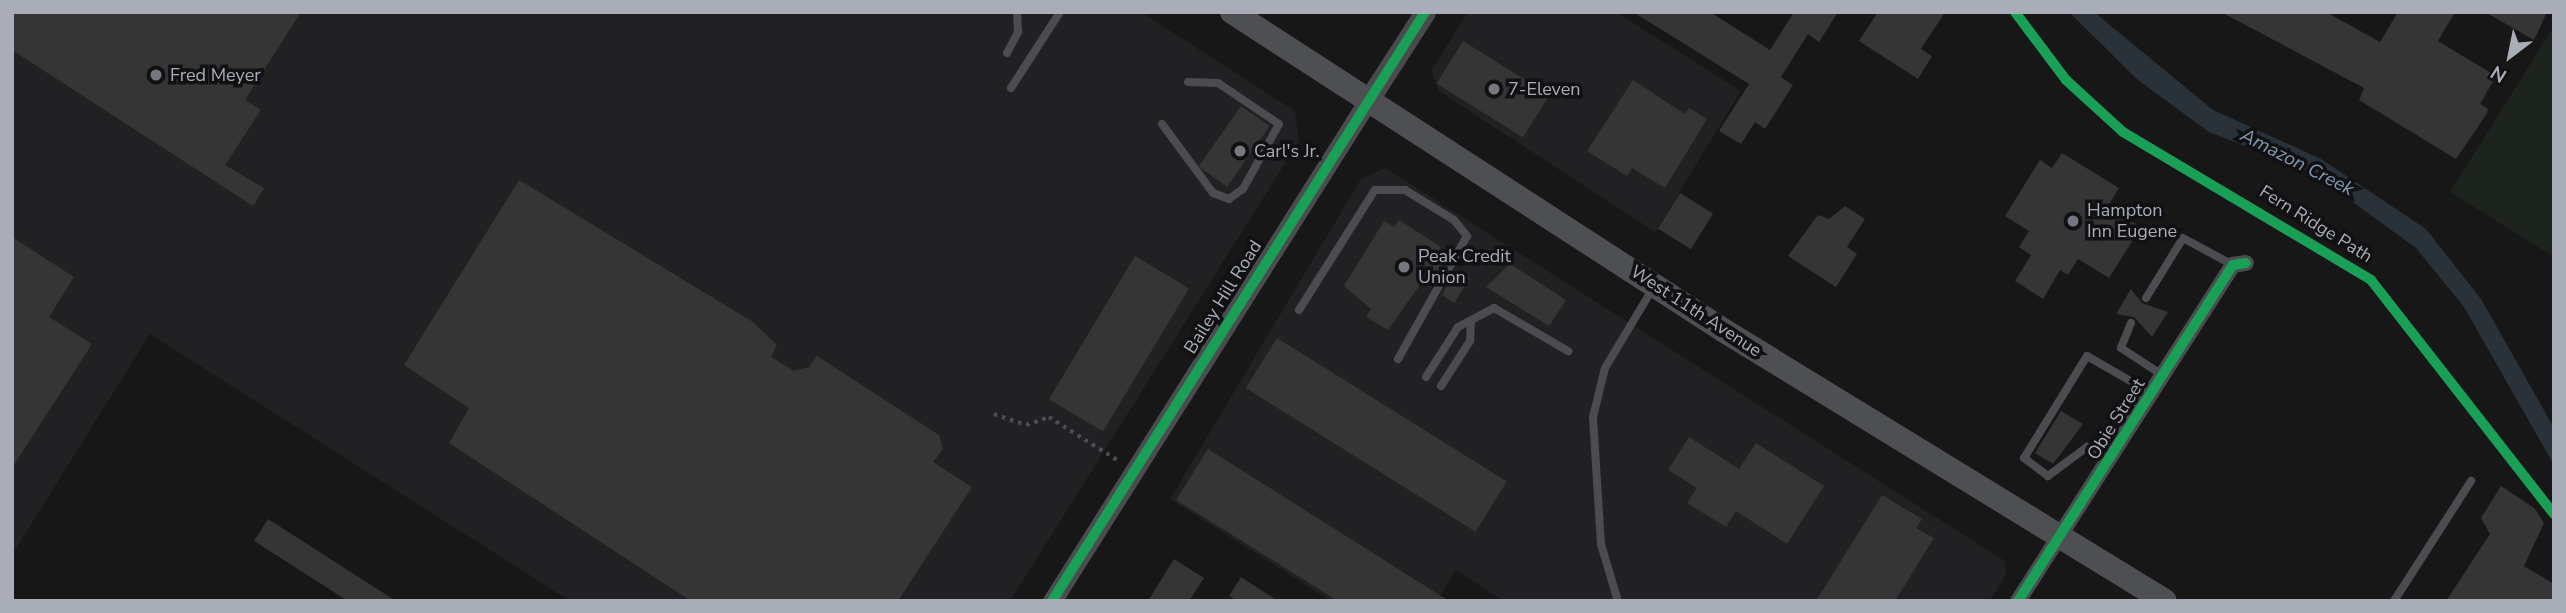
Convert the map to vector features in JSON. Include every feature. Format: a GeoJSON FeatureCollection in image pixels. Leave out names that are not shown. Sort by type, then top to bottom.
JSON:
{"type":"FeatureCollection","features":[{"type":"Feature","properties":{"kind":"main road","name":"West 11th Avenue"},"geometry":{"type":"LineString","coordinates":[[1232,12],[1655,285],[2058,538],[2165,601]]}},
{"type":"Feature","properties":{"kind":"main road","name":"Bailey Hill Road"},"geometry":{"type":"LineString","coordinates":[[1368,99],[1425,12]]}},
{"type":"Feature","properties":{"kind":"street","name":"Bailey Hill Road"},"geometry":{"type":"LineString","coordinates":[[1052,601],[1368,99]]}},
{"type":"Feature","properties":{"kind":"street","name":"Obie Street"},"geometry":{"type":"LineString","coordinates":[[2018,601],[2240,264]]}},
{"type":"Feature","properties":{"kind":"lane"},"geometry":{"type":"LineString","coordinates":[[1007,53],[1018,32],[1017,12]]}},
{"type":"Feature","properties":{"kind":"lane"},"geometry":{"type":"LineString","coordinates":[[1011,88],[1060,12]]}},
{"type":"Feature","properties":{"kind":"lane"},"geometry":{"type":"LineString","coordinates":[[1162,124],[1220,199],[1243,189],[1279,124],[1218,83],[1188,82]]}},
{"type":"Feature","properties":{"kind":"lane"},"geometry":{"type":"LineString","coordinates":[[1299,310],[1375,190],[1405,190],[1454,220],[1467,236],[1398,359]]}},
{"type":"Feature","properties":{"kind":"lane"},"geometry":{"type":"LineString","coordinates":[[2146,298],[2183,239],[2240,264]]}},
{"type":"Feature","properties":{"kind":"lane"},"geometry":{"type":"LineString","coordinates":[[1617,598],[1601,544],[1593,417],[1605,368],[1655,285]]}},
{"type":"Feature","properties":{"kind":"lane"},"geometry":{"type":"LineString","coordinates":[[1426,377],[1458,327],[1471,323],[1485,311],[1502,310],[1568,351]]}},
{"type":"Feature","properties":{"kind":"lane"},"geometry":{"type":"LineString","coordinates":[[1441,386],[1470,341],[1471,323]]}},
{"type":"Feature","properties":{"kind":"lane"},"geometry":{"type":"LineString","coordinates":[[2131,323],[2121,348],[2164,376]]}},
{"type":"Feature","properties":{"kind":"lane"},"geometry":{"type":"LineString","coordinates":[[2112,461],[2087,447],[2048,476],[2024,458],[2087,356],[2153,394]]}},
{"type":"Feature","properties":{"kind":"lane"},"geometry":{"type":"LineString","coordinates":[[2394,601],[2471,481]]}},
{"type":"Feature","properties":{"kind":"path"},"geometry":{"type":"LineString","coordinates":[[994,414],[1026,425],[1049,417],[1134,471]]}},
{"type":"Feature","properties":{"kind":"shaded area"},"geometry":{"type":"Polygon","coordinates":[[[12,12],[1141,12],[1295,111],[1299,141],[1010,601],[570,601],[150,334],[12,555],[12,12]]]}},
{"type":"Feature","properties":{"kind":"shaded area"},"geometry":{"type":"Polygon","coordinates":[[[1468,12],[1616,12],[1741,91],[1655,232],[1439,91],[1431,71],[1468,12]]]}},
{"type":"Feature","properties":{"kind":"shaded area"},"geometry":{"type":"Polygon","coordinates":[[[2554,26],[2554,257],[2450,192],[2554,26]]]}},
{"type":"Feature","properties":{"kind":"shaded area"},"geometry":{"type":"Polygon","coordinates":[[[1385,168],[2005,561],[2006,575],[1989,601],[1504,601],[1456,570],[1437,601],[1331,601],[1170,499],[1361,179],[1385,168]]]}},
{"type":"Feature","properties":{"kind":"water","name":"Amazon Creek"},"geometry":{"type":"Polygon","coordinates":[[[2069,12],[2094,12],[2213,110],[2321,159],[2426,229],[2481,299],[2554,428],[2554,465],[2464,307],[2416,248],[2313,173],[2209,132],[2138,80],[2069,12]]]}},
{"type":"Feature","properties":{"kind":"building","name":"Fred Meyer"},"geometry":{"type":"Polygon","coordinates":[[[12,12],[301,12],[245,100],[261,110],[225,165],[264,188],[253,206],[12,50],[12,12]]]}},
{"type":"Feature","properties":{"kind":"building"},"geometry":{"type":"Polygon","coordinates":[[[1633,12],[1710,12],[1770,50],[1794,12],[1838,12],[1819,42],[1808,34],[1781,77],[1793,85],[1765,129],[1755,122],[1741,144],[1719,131],[1749,84],[1633,12]]]}},
{"type":"Feature","properties":{"kind":"building"},"geometry":{"type":"Polygon","coordinates":[[[1878,12],[1945,12],[1921,49],[1932,56],[1918,79],[1859,41],[1878,12]]]}},
{"type":"Feature","properties":{"kind":"building"},"geometry":{"type":"Polygon","coordinates":[[[2221,12],[2326,12],[2380,42],[2398,12],[2455,12],[2438,41],[2496,76],[2480,104],[2488,109],[2486,115],[2456,159],[2359,100],[2364,88],[2221,12]]]}},
{"type":"Feature","properties":{"kind":"building"},"geometry":{"type":"Polygon","coordinates":[[[2485,12],[2547,12],[2534,40],[2485,12]]]}},
{"type":"Feature","properties":{"kind":"building","name":"7-Eleven"},"geometry":{"type":"Polygon","coordinates":[[[1463,41],[1550,95],[1523,137],[1437,83],[1463,41]]]}},
{"type":"Feature","properties":{"kind":"building"},"geometry":{"type":"Polygon","coordinates":[[[1633,80],[1685,114],[1689,108],[1707,119],[1665,188],[1632,168],[1627,176],[1587,151],[1633,80]]]}},
{"type":"Feature","properties":{"kind":"building","name":"Carl's Jr."},"geometry":{"type":"Polygon","coordinates":[[[1241,106],[1270,126],[1227,187],[1199,167],[1241,106]]]}},
{"type":"Feature","properties":{"kind":"building","name":"Hampton Inn Eugene"},"geometry":{"type":"Polygon","coordinates":[[[2062,153],[2119,188],[2108,206],[2141,227],[2109,278],[2078,259],[2068,275],[2060,270],[2043,299],[2015,281],[2031,255],[2019,247],[2029,231],[2005,216],[2040,160],[2052,168],[2062,153]]]}},
{"type":"Feature","properties":{"kind":"building"},"geometry":{"type":"Polygon","coordinates":[[[519,180],[753,322],[777,345],[771,357],[794,371],[809,367],[817,356],[939,435],[943,449],[933,462],[972,487],[898,601],[691,601],[449,443],[469,408],[404,365],[519,180]]]}},
{"type":"Feature","properties":{"kind":"building"},"geometry":{"type":"Polygon","coordinates":[[[1680,193],[1713,214],[1691,249],[1658,229],[1680,193]]]}},
{"type":"Feature","properties":{"kind":"building"},"geometry":{"type":"Polygon","coordinates":[[[1845,206],[1865,219],[1847,247],[1857,254],[1836,287],[1788,256],[1818,215],[1829,219],[1845,206]]]}},
{"type":"Feature","properties":{"kind":"building","name":"Peak Credit Union"},"geometry":{"type":"Polygon","coordinates":[[[1399,220],[1441,247],[1435,256],[1445,262],[1431,288],[1422,282],[1388,330],[1366,317],[1371,309],[1344,286],[1384,221],[1394,227],[1399,220]]]}},
{"type":"Feature","properties":{"kind":"building"},"geometry":{"type":"Polygon","coordinates":[[[12,237],[74,277],[49,317],[92,344],[12,468],[12,237]]]}},
{"type":"Feature","properties":{"kind":"building"},"geometry":{"type":"Polygon","coordinates":[[[1135,256],[1189,288],[1103,432],[1049,399],[1135,256]]]}},
{"type":"Feature","properties":{"kind":"building"},"geometry":{"type":"Polygon","coordinates":[[[1510,264],[1566,300],[1549,326],[1486,287],[1510,264]]]}},
{"type":"Feature","properties":{"kind":"building"},"geometry":{"type":"Polygon","coordinates":[[[1456,269],[1470,278],[1454,303],[1442,295],[1456,269]]]}},
{"type":"Feature","properties":{"kind":"building"},"geometry":{"type":"Polygon","coordinates":[[[2131,289],[2142,303],[2168,312],[2152,337],[2134,317],[2116,314],[2131,289]]]}},
{"type":"Feature","properties":{"kind":"building"},"geometry":{"type":"Polygon","coordinates":[[[1277,338],[1507,482],[1476,532],[1246,388],[1277,338]]]}},
{"type":"Feature","properties":{"kind":"building"},"geometry":{"type":"Polygon","coordinates":[[[2061,411],[2083,424],[2053,464],[2035,453],[2061,411]]]}},
{"type":"Feature","properties":{"kind":"building"},"geometry":{"type":"Polygon","coordinates":[[[1689,437],[1739,469],[1756,443],[1824,486],[1787,544],[1736,511],[1726,527],[1687,503],[1697,488],[1668,470],[1689,437]]]}},
{"type":"Feature","properties":{"kind":"building"},"geometry":{"type":"Polygon","coordinates":[[[1208,449],[1449,601],[1338,601],[1176,500],[1208,449]]]}},
{"type":"Feature","properties":{"kind":"building"},"geometry":{"type":"Polygon","coordinates":[[[2501,486],[2534,508],[2544,523],[2524,566],[2554,584],[2554,601],[2446,601],[2490,534],[2481,518],[2501,486]]]}},
{"type":"Feature","properties":{"kind":"building"},"geometry":{"type":"Polygon","coordinates":[[[1882,495],[1922,519],[1916,528],[1934,538],[1895,601],[1816,601],[1882,495]]]}},
{"type":"Feature","properties":{"kind":"building"},"geometry":{"type":"Polygon","coordinates":[[[268,519],[396,601],[348,601],[254,541],[268,519]]]}},
{"type":"Feature","properties":{"kind":"building"},"geometry":{"type":"Polygon","coordinates":[[[1174,559],[1204,578],[1189,601],[1148,601],[1174,559]]]}},
{"type":"Feature","properties":{"kind":"building"},"geometry":{"type":"Polygon","coordinates":[[[1241,577],[1278,601],[1237,601],[1229,596],[1241,577]]]}},
{"type":"Feature","properties":{"kind":"cycle path"},"geometry":{"type":"LineString","coordinates":[[1052,601],[1425,12]]}},
{"type":"Feature","properties":{"kind":"cycle path","name":"Fern Ridge Path"},"geometry":{"type":"LineString","coordinates":[[2015,12],[2066,80],[2123,132],[2371,280],[2554,514]]}},
{"type":"Feature","properties":{"kind":"cycle path"},"geometry":{"type":"LineString","coordinates":[[2018,601],[2233,265],[2246,263]]}},
{"type":"Feature","properties":{"kind":"place","name":"Fred Meyer"},"geometry":{"type":"Point","coordinates":[156,75]}},
{"type":"Feature","properties":{"kind":"place","name":"7-Eleven"},"geometry":{"type":"Point","coordinates":[1494,89]}},
{"type":"Feature","properties":{"kind":"place","name":"Carl's Jr."},"geometry":{"type":"Point","coordinates":[1240,151]}},
{"type":"Feature","properties":{"kind":"place","name":"Hampton Inn Eugene"},"geometry":{"type":"Point","coordinates":[2073,221]}},
{"type":"Feature","properties":{"kind":"place","name":"Peak Credit Union"},"geometry":{"type":"Point","coordinates":[1404,267]}}]}
